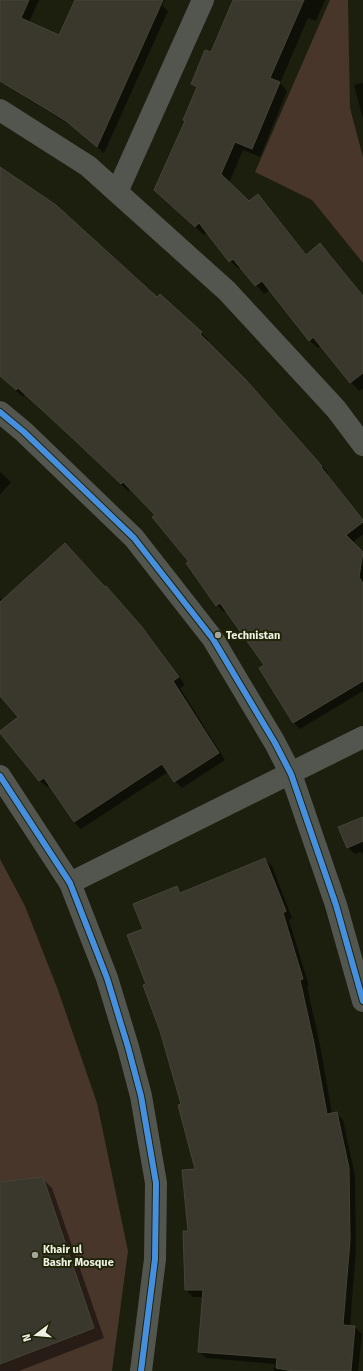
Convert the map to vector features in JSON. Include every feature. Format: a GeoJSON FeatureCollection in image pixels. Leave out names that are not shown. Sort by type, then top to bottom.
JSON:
{"type":"FeatureCollection","features":[{"type":"Feature","properties":{"kind":"street"},"geometry":{"type":"LineString","coordinates":[[117,192],[203,0]]}},
{"type":"Feature","properties":{"kind":"street"},"geometry":{"type":"LineString","coordinates":[[0,110],[88,166],[227,291],[336,410],[363,445]]}},
{"type":"Feature","properties":{"kind":"street"},"geometry":{"type":"LineString","coordinates":[[0,412],[24,432],[134,538],[213,639],[275,743],[291,774],[336,905],[363,1000]]}},
{"type":"Feature","properties":{"kind":"street"},"geometry":{"type":"LineString","coordinates":[[70,883],[363,737]]}},
{"type":"Feature","properties":{"kind":"street"},"geometry":{"type":"LineString","coordinates":[[0,776],[70,883],[107,978],[141,1096],[156,1183],[155,1259],[141,1371]]}},
{"type":"Feature","properties":{"kind":"shaded area"},"geometry":{"type":"Polygon","coordinates":[[[330,0],[348,0],[350,108],[363,157],[363,263],[312,200],[255,172],[330,0]]]}},
{"type":"Feature","properties":{"kind":"shaded area"},"geometry":{"type":"Polygon","coordinates":[[[0,859],[25,906],[58,990],[97,1103],[128,1251],[112,1371],[0,1371],[0,859]]]}},
{"type":"Feature","properties":{"kind":"building"},"geometry":{"type":"Polygon","coordinates":[[[0,0],[29,0],[21,18],[59,35],[75,0],[163,0],[97,147],[66,121],[0,81],[0,0]]]}},
{"type":"Feature","properties":{"kind":"building"},"geometry":{"type":"Polygon","coordinates":[[[233,0],[304,0],[270,78],[280,82],[252,149],[235,142],[221,174],[249,201],[258,194],[306,255],[320,243],[363,296],[363,373],[350,383],[313,337],[309,341],[262,281],[255,286],[233,259],[229,262],[199,223],[195,227],[154,190],[185,121],[183,120],[197,87],[191,84],[205,50],[211,52],[233,0]]]}},
{"type":"Feature","properties":{"kind":"building"},"geometry":{"type":"Polygon","coordinates":[[[0,167],[56,205],[157,297],[160,294],[202,332],[200,334],[246,380],[322,466],[321,467],[363,520],[363,522],[346,535],[363,552],[359,577],[363,583],[363,681],[293,723],[259,668],[264,665],[220,603],[216,606],[186,563],[189,562],[152,517],[155,515],[123,482],[121,484],[18,388],[16,390],[0,376],[0,167]]]}},
{"type":"Feature","properties":{"kind":"building"},"geometry":{"type":"Polygon","coordinates":[[[65,543],[142,627],[179,677],[173,681],[219,753],[174,782],[162,764],[74,822],[44,778],[39,781],[0,733],[0,731],[18,717],[0,696],[0,602],[65,543]]]}},
{"type":"Feature","properties":{"kind":"building"},"geometry":{"type":"Polygon","coordinates":[[[363,817],[363,841],[347,848],[338,827],[363,817]]]}},
{"type":"Feature","properties":{"kind":"building"},"geometry":{"type":"Polygon","coordinates":[[[265,858],[286,911],[283,913],[303,979],[300,980],[314,1043],[327,1114],[337,1112],[349,1168],[350,1240],[343,1325],[355,1326],[351,1371],[293,1371],[276,1368],[277,1358],[198,1352],[203,1290],[185,1290],[183,1231],[188,1231],[182,1170],[195,1169],[178,1105],[181,1104],[160,1031],[143,985],[146,984],[127,935],[143,929],[133,904],[177,886],[180,893],[265,858]]]}},
{"type":"Feature","properties":{"kind":"building","name":"Khair ul Bashr Mosque"},"geometry":{"type":"Polygon","coordinates":[[[43,1177],[94,1328],[0,1364],[0,1182],[43,1177]]]}},
{"type":"Feature","properties":{"kind":"cycle path"},"geometry":{"type":"LineString","coordinates":[[0,412],[24,432],[134,538],[213,639],[275,743],[291,774],[336,905],[363,1001]]}},
{"type":"Feature","properties":{"kind":"cycle path"},"geometry":{"type":"LineString","coordinates":[[0,776],[70,883],[107,978],[141,1096],[156,1183],[155,1259],[141,1371]]}},
{"type":"Feature","properties":{"kind":"place","name":"Technistan"},"geometry":{"type":"Point","coordinates":[218,635]}},
{"type":"Feature","properties":{"kind":"place","name":"Khair ul Bashr Mosque"},"geometry":{"type":"Point","coordinates":[35,1255]}}]}
